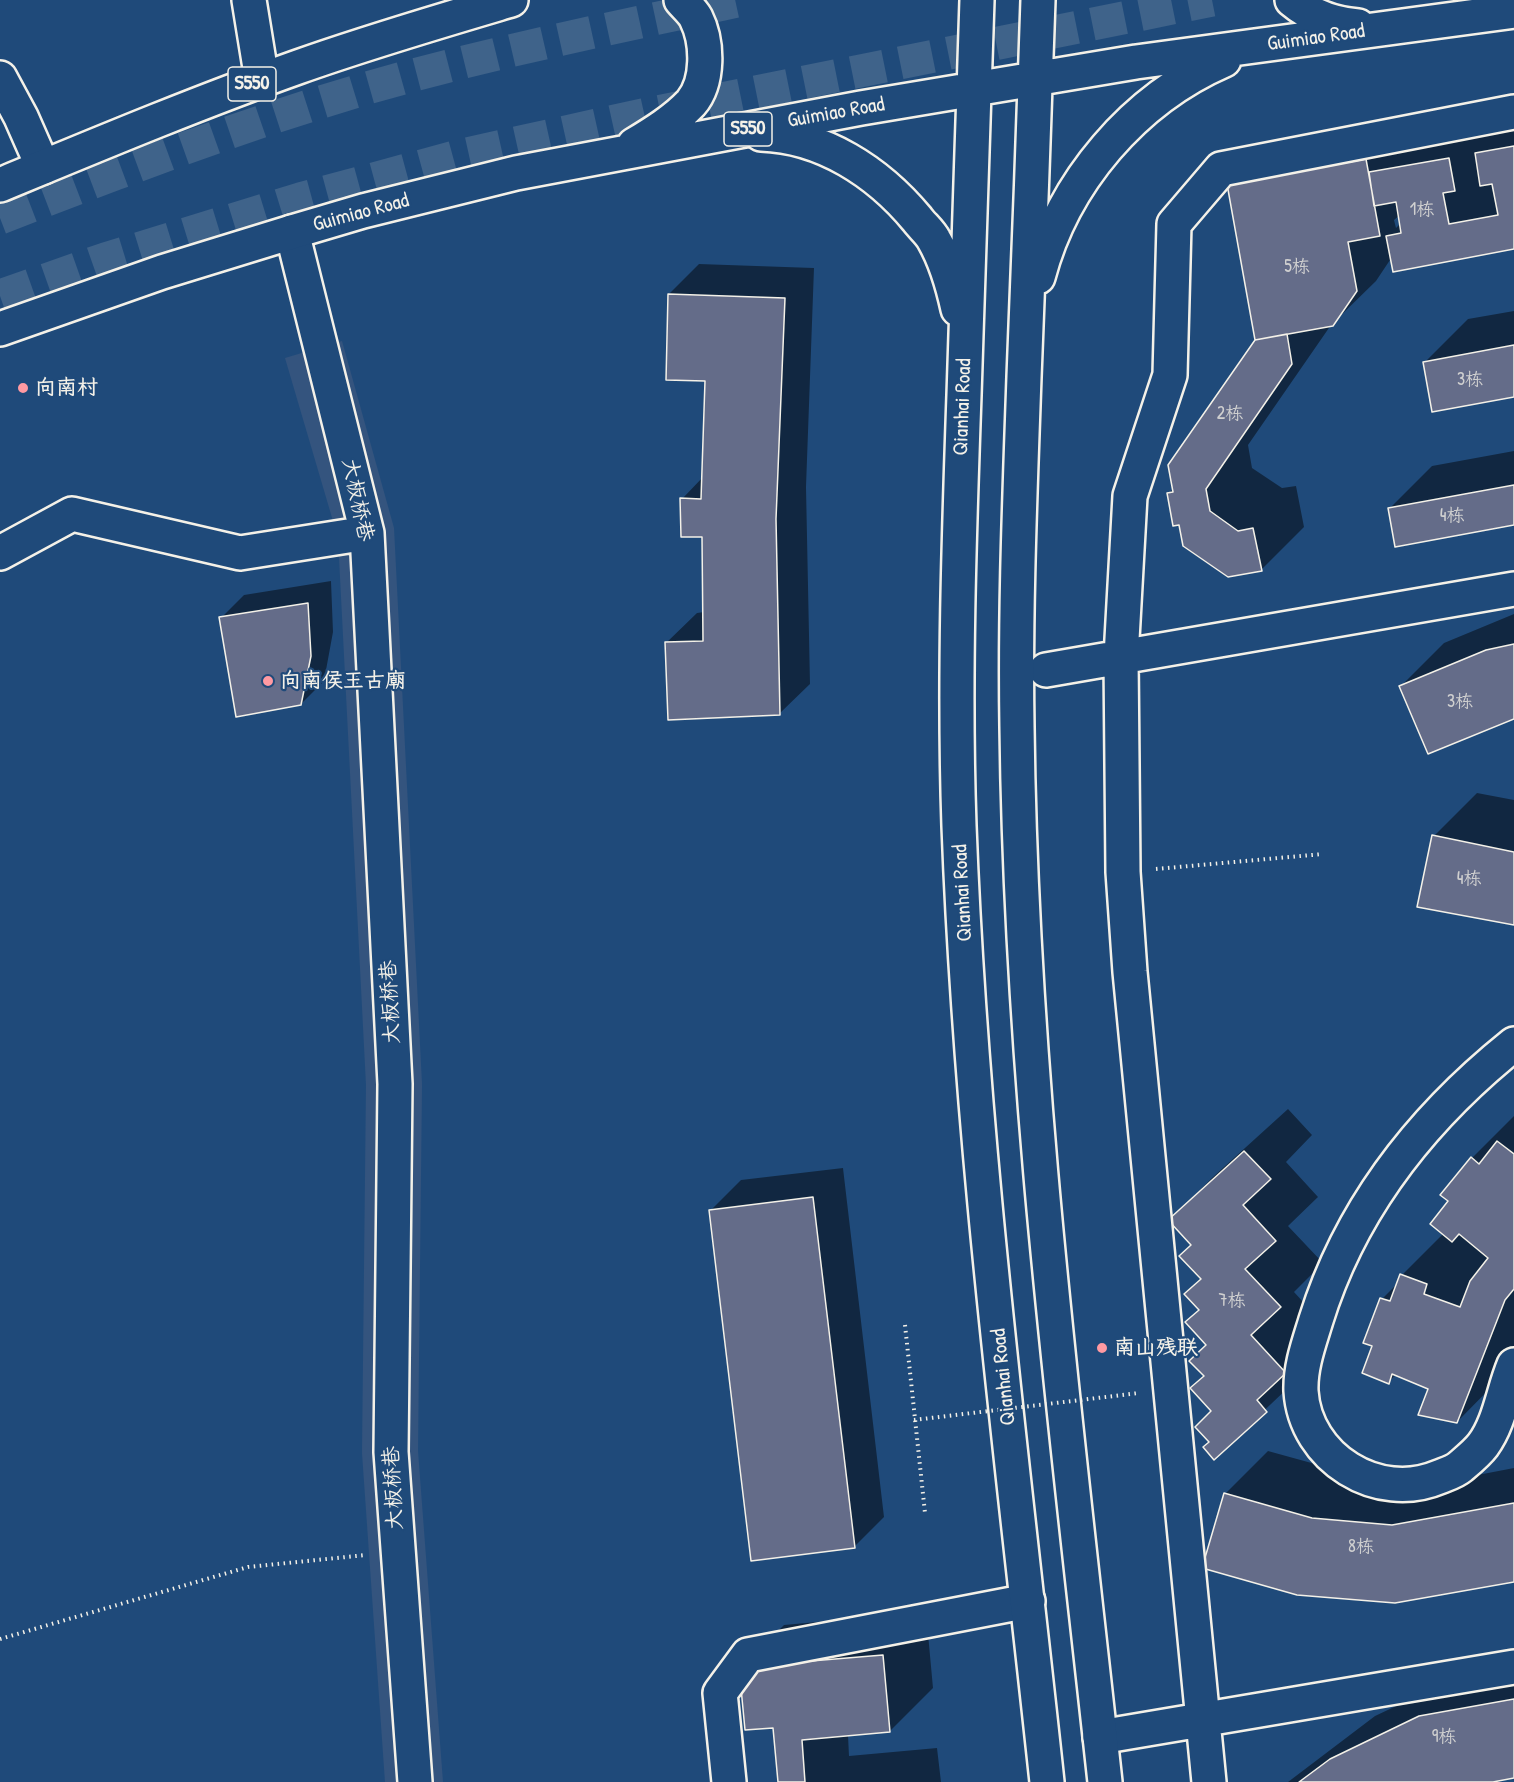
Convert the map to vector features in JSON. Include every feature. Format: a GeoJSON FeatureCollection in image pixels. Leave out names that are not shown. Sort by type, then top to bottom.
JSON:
{"type":"FeatureCollection","features":[{"type":"Feature","properties":{"kind":"main road"},"geometry":{"type":"LineString","coordinates":[[249,0],[262,80]]}},
{"type":"Feature","properties":{"kind":"main road","name":"S550"},"geometry":{"type":"LineString","coordinates":[[0,185],[262,80],[389,36],[511,0]]}},
{"type":"Feature","properties":{"kind":"main road"},"geometry":{"type":"LineString","coordinates":[[617,154],[657,132],[692,102],[706,70],[704,41],[696,17],[681,0]]}},
{"type":"Feature","properties":{"kind":"main road","name":"Qianhai Road"},"geometry":{"type":"LineString","coordinates":[[977,0],[958,614],[959,824],[968,987],[993,1282],[1047,1782]]}},
{"type":"Feature","properties":{"kind":"main road"},"geometry":{"type":"LineString","coordinates":[[1038,0],[1019,515],[1017,727],[1023,918],[1033,1086],[1105,1782]]}},
{"type":"Feature","properties":{"kind":"main road"},"geometry":{"type":"LineString","coordinates":[[1292,0],[1305,11],[1340,25],[1390,28]]}},
{"type":"Feature","properties":{"kind":"main road","name":"Guimiao Road"},"geometry":{"type":"LineString","coordinates":[[0,329],[162,272],[292,232],[516,173],[723,133],[1136,62],[1514,11]]}},
{"type":"Feature","properties":{"kind":"main road"},"geometry":{"type":"LineString","coordinates":[[1026,322],[1045,253],[1071,196],[1111,144],[1140,112],[1181,81],[1223,60],[1281,42]]}},
{"type":"Feature","properties":{"kind":"main road"},"geometry":{"type":"LineString","coordinates":[[0,78],[21,117],[43,167]]}},
{"type":"Feature","properties":{"kind":"main road"},"geometry":{"type":"LineString","coordinates":[[1209,1782],[1132,996],[1124,872],[1122,657],[1130,496],[1170,375],[1174,224],[1221,169],[1514,112]]}},
{"type":"Feature","properties":{"kind":"main road"},"geometry":{"type":"LineString","coordinates":[[723,133],[778,135],[828,149],[867,170],[902,201],[934,240],[951,281],[966,344]]}},
{"type":"Feature","properties":{"kind":"main road","name":"大板桥巷"},"geometry":{"type":"LineString","coordinates":[[292,232],[367,533],[395,1084],[391,1452],[415,1782]]}},
{"type":"Feature","properties":{"kind":"main road"},"geometry":{"type":"LineString","coordinates":[[0,553],[72,514],[240,553],[367,533]]}},
{"type":"Feature","properties":{"kind":"main road"},"geometry":{"type":"LineString","coordinates":[[1046,670],[1514,589]]}},
{"type":"Feature","properties":{"kind":"main road"},"geometry":{"type":"LineString","coordinates":[[1514,1044],[1477,1074],[1436,1114],[1400,1157],[1369,1204],[1342,1253],[1321,1306],[1305,1357],[1301,1391],[1309,1425],[1328,1454],[1357,1475],[1390,1485],[1425,1483],[1457,1469],[1482,1445],[1498,1414],[1514,1365]]}},
{"type":"Feature","properties":{"kind":"main road"},"geometry":{"type":"LineString","coordinates":[[729,1782],[720,1693],[748,1655],[1028,1601]]}},
{"type":"Feature","properties":{"kind":"main road"},"geometry":{"type":"LineString","coordinates":[[1100,1737],[1514,1667]]}},
{"type":"Feature","properties":{"kind":"path"},"geometry":{"type":"LineString","coordinates":[[1124,872],[1323,854]]}},
{"type":"Feature","properties":{"kind":"path"},"geometry":{"type":"LineString","coordinates":[[905,1325],[925,1513]]}},
{"type":"Feature","properties":{"kind":"path"},"geometry":{"type":"LineString","coordinates":[[914,1419],[1139,1393]]}},
{"type":"Feature","properties":{"kind":"path"},"geometry":{"type":"LineString","coordinates":[[0,1640],[248,1567],[398,1551]]}},
{"type":"Feature","properties":{"kind":"shaded area"},"geometry":{"type":"Polygon","coordinates":[[[342,341],[394,528],[422,1084],[418,1451],[443,1782],[385,1782],[362,1453],[366,1085],[338,538],[285,358],[342,341]]]}},
{"type":"Feature","properties":{"kind":"building"},"geometry":{"type":"Polygon","coordinates":[[[1514,146],[1514,249],[1393,272],[1386,236],[1401,233],[1396,202],[1374,206],[1369,172],[1449,158],[1455,191],[1443,193],[1449,224],[1498,215],[1492,184],[1480,186],[1475,153],[1514,146]]]}},
{"type":"Feature","properties":{"kind":"building"},"geometry":{"type":"Polygon","coordinates":[[[1366,159],[1380,236],[1348,242],[1357,291],[1333,326],[1255,340],[1227,184],[1366,159]]]}},
{"type":"Feature","properties":{"kind":"building"},"geometry":{"type":"Polygon","coordinates":[[[668,294],[785,298],[776,519],[780,715],[668,720],[665,642],[703,641],[702,537],[681,537],[680,498],[701,499],[705,381],[666,380],[668,294]]]}},
{"type":"Feature","properties":{"kind":"building"},"geometry":{"type":"Polygon","coordinates":[[[1287,334],[1292,364],[1206,489],[1210,511],[1238,531],[1253,528],[1262,571],[1228,577],[1183,546],[1179,525],[1173,526],[1167,493],[1173,492],[1168,465],[1255,340],[1287,334]]]}},
{"type":"Feature","properties":{"kind":"building"},"geometry":{"type":"Polygon","coordinates":[[[1514,345],[1514,397],[1432,412],[1423,362],[1514,345]]]}},
{"type":"Feature","properties":{"kind":"building"},"geometry":{"type":"Polygon","coordinates":[[[1514,485],[1514,525],[1395,547],[1388,508],[1514,485]]]}},
{"type":"Feature","properties":{"kind":"building","name":"向南侯王古廟"},"geometry":{"type":"Polygon","coordinates":[[[308,603],[311,656],[301,705],[236,717],[219,617],[308,603]]]}},
{"type":"Feature","properties":{"kind":"building"},"geometry":{"type":"Polygon","coordinates":[[[1514,644],[1514,719],[1428,754],[1399,686],[1486,650],[1514,644]]]}},
{"type":"Feature","properties":{"kind":"building"},"geometry":{"type":"Polygon","coordinates":[[[1432,835],[1514,852],[1514,925],[1417,907],[1432,835]]]}},
{"type":"Feature","properties":{"kind":"building"},"geometry":{"type":"Polygon","coordinates":[[[1497,1141],[1514,1154],[1514,1289],[1505,1300],[1457,1423],[1418,1415],[1428,1389],[1392,1374],[1389,1384],[1362,1373],[1372,1346],[1363,1343],[1380,1298],[1390,1301],[1400,1274],[1427,1284],[1424,1294],[1460,1307],[1470,1281],[1488,1258],[1459,1234],[1452,1242],[1430,1224],[1448,1201],[1440,1195],[1471,1157],[1479,1164],[1497,1141]]]}},
{"type":"Feature","properties":{"kind":"building"},"geometry":{"type":"Polygon","coordinates":[[[1244,1151],[1271,1179],[1243,1205],[1276,1241],[1245,1269],[1281,1307],[1251,1335],[1286,1373],[1257,1400],[1267,1412],[1214,1460],[1203,1447],[1209,1442],[1195,1427],[1211,1411],[1190,1388],[1204,1376],[1189,1361],[1206,1345],[1185,1322],[1199,1310],[1184,1294],[1201,1279],[1179,1256],[1191,1245],[1168,1220],[1244,1151]]]}},
{"type":"Feature","properties":{"kind":"building"},"geometry":{"type":"Polygon","coordinates":[[[813,1197],[855,1548],[751,1561],[709,1210],[813,1197]]]}},
{"type":"Feature","properties":{"kind":"building"},"geometry":{"type":"Polygon","coordinates":[[[1224,1493],[1312,1518],[1392,1525],[1514,1503],[1514,1582],[1395,1603],[1297,1595],[1202,1568],[1224,1493]]]}},
{"type":"Feature","properties":{"kind":"building"},"geometry":{"type":"Polygon","coordinates":[[[883,1655],[890,1732],[802,1740],[805,1782],[778,1782],[773,1728],[745,1730],[739,1667],[883,1655]]]}},
{"type":"Feature","properties":{"kind":"building"},"geometry":{"type":"Polygon","coordinates":[[[1514,1699],[1514,1778],[1493,1782],[1299,1782],[1330,1759],[1419,1716],[1514,1699]]]}},
{"type":"Feature","properties":{"kind":"tunnel"},"geometry":{"type":"LineString","coordinates":[[0,218],[219,136],[385,83],[592,32],[742,0]]}},
{"type":"Feature","properties":{"kind":"tunnel"},"geometry":{"type":"LineString","coordinates":[[0,296],[105,259],[300,199],[462,155],[647,114],[1212,0]]}},
{"type":"Feature","properties":{"kind":"place","name":"向南村"},"geometry":{"type":"Point","coordinates":[23,388]}},
{"type":"Feature","properties":{"kind":"place","name":"向南侯王古廟"},"geometry":{"type":"Point","coordinates":[268,681]}},
{"type":"Feature","properties":{"kind":"place","name":"南山残联"},"geometry":{"type":"Point","coordinates":[1102,1348]}}]}
